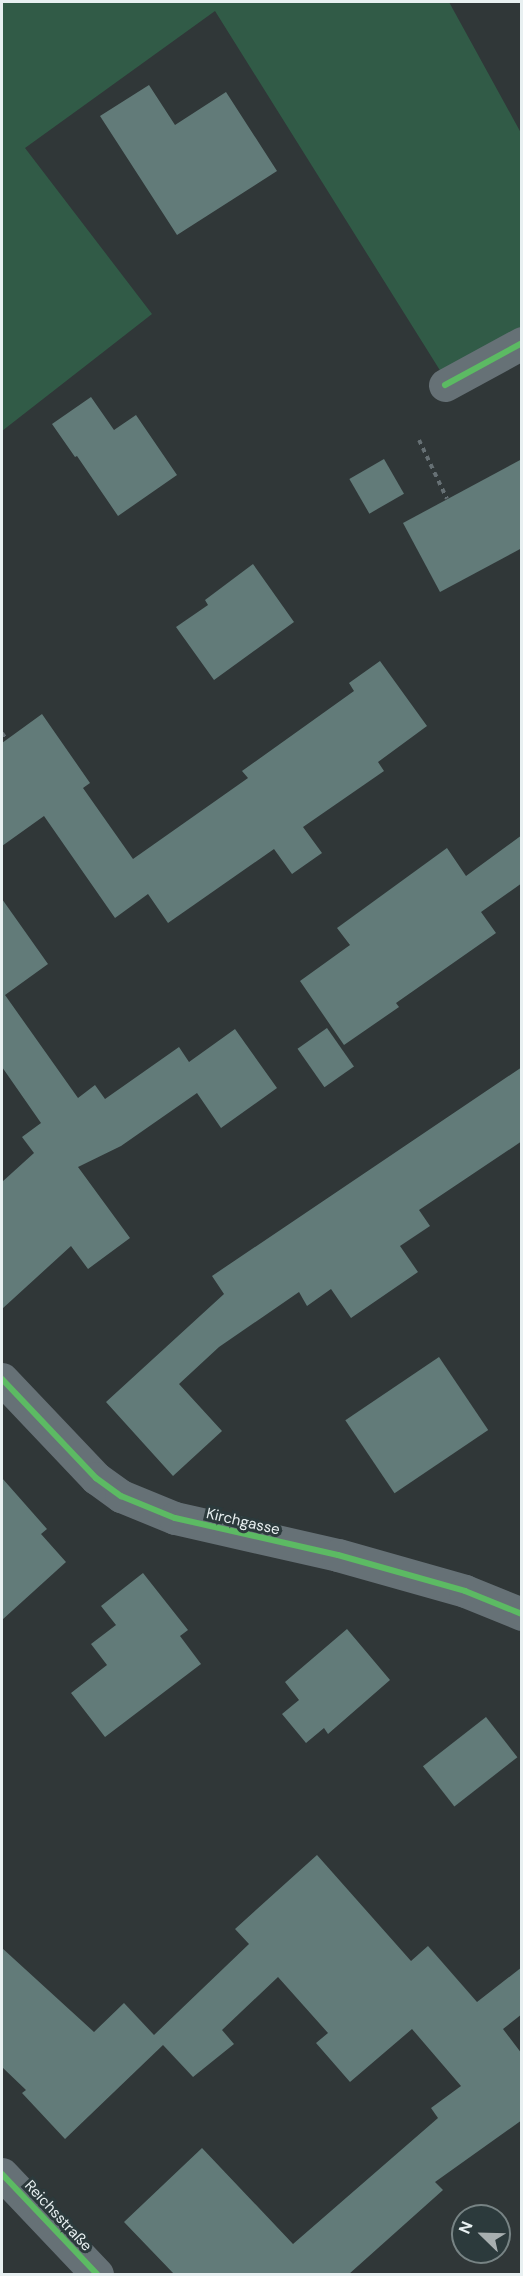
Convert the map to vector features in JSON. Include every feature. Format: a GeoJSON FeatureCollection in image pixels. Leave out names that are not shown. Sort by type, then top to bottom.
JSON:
{"type":"FeatureCollection","features":[{"type":"Feature","properties":{"kind":"street"},"geometry":{"type":"LineString","coordinates":[[445,385],[522,344]]}},
{"type":"Feature","properties":{"kind":"street","name":"Kirchgasse"},"geometry":{"type":"LineString","coordinates":[[2,1379],[96,1478],[129,1500],[175,1518],[338,1555],[465,1591],[522,1614]]}},
{"type":"Feature","properties":{"kind":"street","name":"Reichsstraße"},"geometry":{"type":"LineString","coordinates":[[2,2174],[97,2274]]}},
{"type":"Feature","properties":{"kind":"path"},"geometry":{"type":"LineString","coordinates":[[419,440],[447,499]]}},
{"type":"Feature","properties":{"kind":"path"},"geometry":{"type":"LineString","coordinates":[[2,733],[6,740]]}},
{"type":"Feature","properties":{"kind":"green space"},"geometry":{"type":"Polygon","coordinates":[[[2,2],[449,2],[521,133],[521,328],[441,372],[215,11],[25,148],[152,314],[2,431],[2,2]]]}},
{"type":"Feature","properties":{"kind":"building"},"geometry":{"type":"Polygon","coordinates":[[[149,85],[175,125],[226,92],[277,171],[177,235],[100,116],[149,85]]]}},
{"type":"Feature","properties":{"kind":"building"},"geometry":{"type":"Polygon","coordinates":[[[91,397],[114,430],[136,415],[177,475],[118,516],[52,424],[91,397]]]}},
{"type":"Feature","properties":{"kind":"building"},"geometry":{"type":"Polygon","coordinates":[[[384,459],[404,494],[369,514],[349,479],[384,459]]]}},
{"type":"Feature","properties":{"kind":"building"},"geometry":{"type":"Polygon","coordinates":[[[522,459],[522,548],[440,592],[403,523],[522,459]]]}},
{"type":"Feature","properties":{"kind":"building"},"geometry":{"type":"Polygon","coordinates":[[[253,564],[294,622],[214,680],[176,627],[208,605],[205,600],[253,564]]]}},
{"type":"Feature","properties":{"kind":"building"},"geometry":{"type":"Polygon","coordinates":[[[380,661],[427,726],[378,762],[384,771],[303,827],[322,853],[292,874],[274,849],[168,923],[148,894],[115,918],[44,816],[2,846],[2,743],[42,714],[90,783],[83,788],[133,859],[248,778],[242,771],[354,691],[349,683],[380,661]]]}},
{"type":"Feature","properties":{"kind":"building"},"geometry":{"type":"Polygon","coordinates":[[[522,835],[522,883],[481,912],[496,933],[396,1003],[399,1007],[344,1045],[300,981],[350,945],[337,928],[447,848],[466,876],[522,835]]]}},
{"type":"Feature","properties":{"kind":"building"},"geometry":{"type":"Polygon","coordinates":[[[2,899],[48,964],[5,995],[78,1098],[95,1085],[105,1099],[179,1047],[189,1062],[235,1029],[277,1088],[221,1128],[197,1093],[121,1146],[78,1167],[130,1238],[88,1269],[71,1246],[2,1309],[2,1182],[34,1153],[22,1137],[41,1123],[2,1067],[2,899]]]}},
{"type":"Feature","properties":{"kind":"building"},"geometry":{"type":"Polygon","coordinates":[[[327,1028],[354,1067],[324,1087],[298,1049],[327,1028]]]}},
{"type":"Feature","properties":{"kind":"building"},"geometry":{"type":"Polygon","coordinates":[[[522,1067],[522,1141],[419,1210],[430,1226],[400,1246],[418,1272],[351,1318],[331,1289],[307,1306],[299,1292],[219,1347],[179,1384],[222,1431],[173,1476],[106,1402],[224,1294],[212,1276],[522,1067]]]}},
{"type":"Feature","properties":{"kind":"building"},"geometry":{"type":"Polygon","coordinates":[[[439,1357],[488,1430],[395,1493],[345,1420],[439,1357]]]}},
{"type":"Feature","properties":{"kind":"building"},"geometry":{"type":"Polygon","coordinates":[[[2,1478],[47,1529],[41,1534],[66,1562],[2,1620],[2,1478]]]}},
{"type":"Feature","properties":{"kind":"building"},"geometry":{"type":"Polygon","coordinates":[[[143,1573],[188,1630],[180,1636],[201,1664],[105,1737],[71,1693],[107,1665],[91,1644],[116,1625],[101,1606],[143,1573]]]}},
{"type":"Feature","properties":{"kind":"building"},"geometry":{"type":"Polygon","coordinates":[[[347,1629],[390,1680],[328,1734],[324,1728],[306,1743],[282,1714],[299,1700],[285,1682],[347,1629]]]}},
{"type":"Feature","properties":{"kind":"building"},"geometry":{"type":"Polygon","coordinates":[[[486,1717],[517,1757],[454,1806],[423,1766],[486,1717]]]}},
{"type":"Feature","properties":{"kind":"building"},"geometry":{"type":"Polygon","coordinates":[[[317,1855],[411,1961],[428,1946],[477,2002],[522,1967],[522,2014],[503,2029],[522,2054],[522,2120],[435,2182],[443,2190],[349,2274],[174,2274],[124,2222],[202,2148],[293,2244],[438,2118],[431,2108],[461,2086],[412,2029],[350,2082],[316,2043],[328,2033],[278,1977],[222,2030],[234,2044],[193,2077],[163,2045],[65,2139],[22,2093],[26,2090],[2,2067],[2,1948],[94,2032],[124,2003],[154,2035],[249,1944],[235,1929],[317,1855]]]}},
{"type":"Feature","properties":{"kind":"cycle path"},"geometry":{"type":"LineString","coordinates":[[445,385],[522,343]]}},
{"type":"Feature","properties":{"kind":"cycle path"},"geometry":{"type":"LineString","coordinates":[[2,1379],[96,1478],[121,1496],[175,1518],[338,1555],[465,1591],[522,1614]]}},
{"type":"Feature","properties":{"kind":"cycle path"},"geometry":{"type":"LineString","coordinates":[[2,2174],[97,2274]]}}]}
